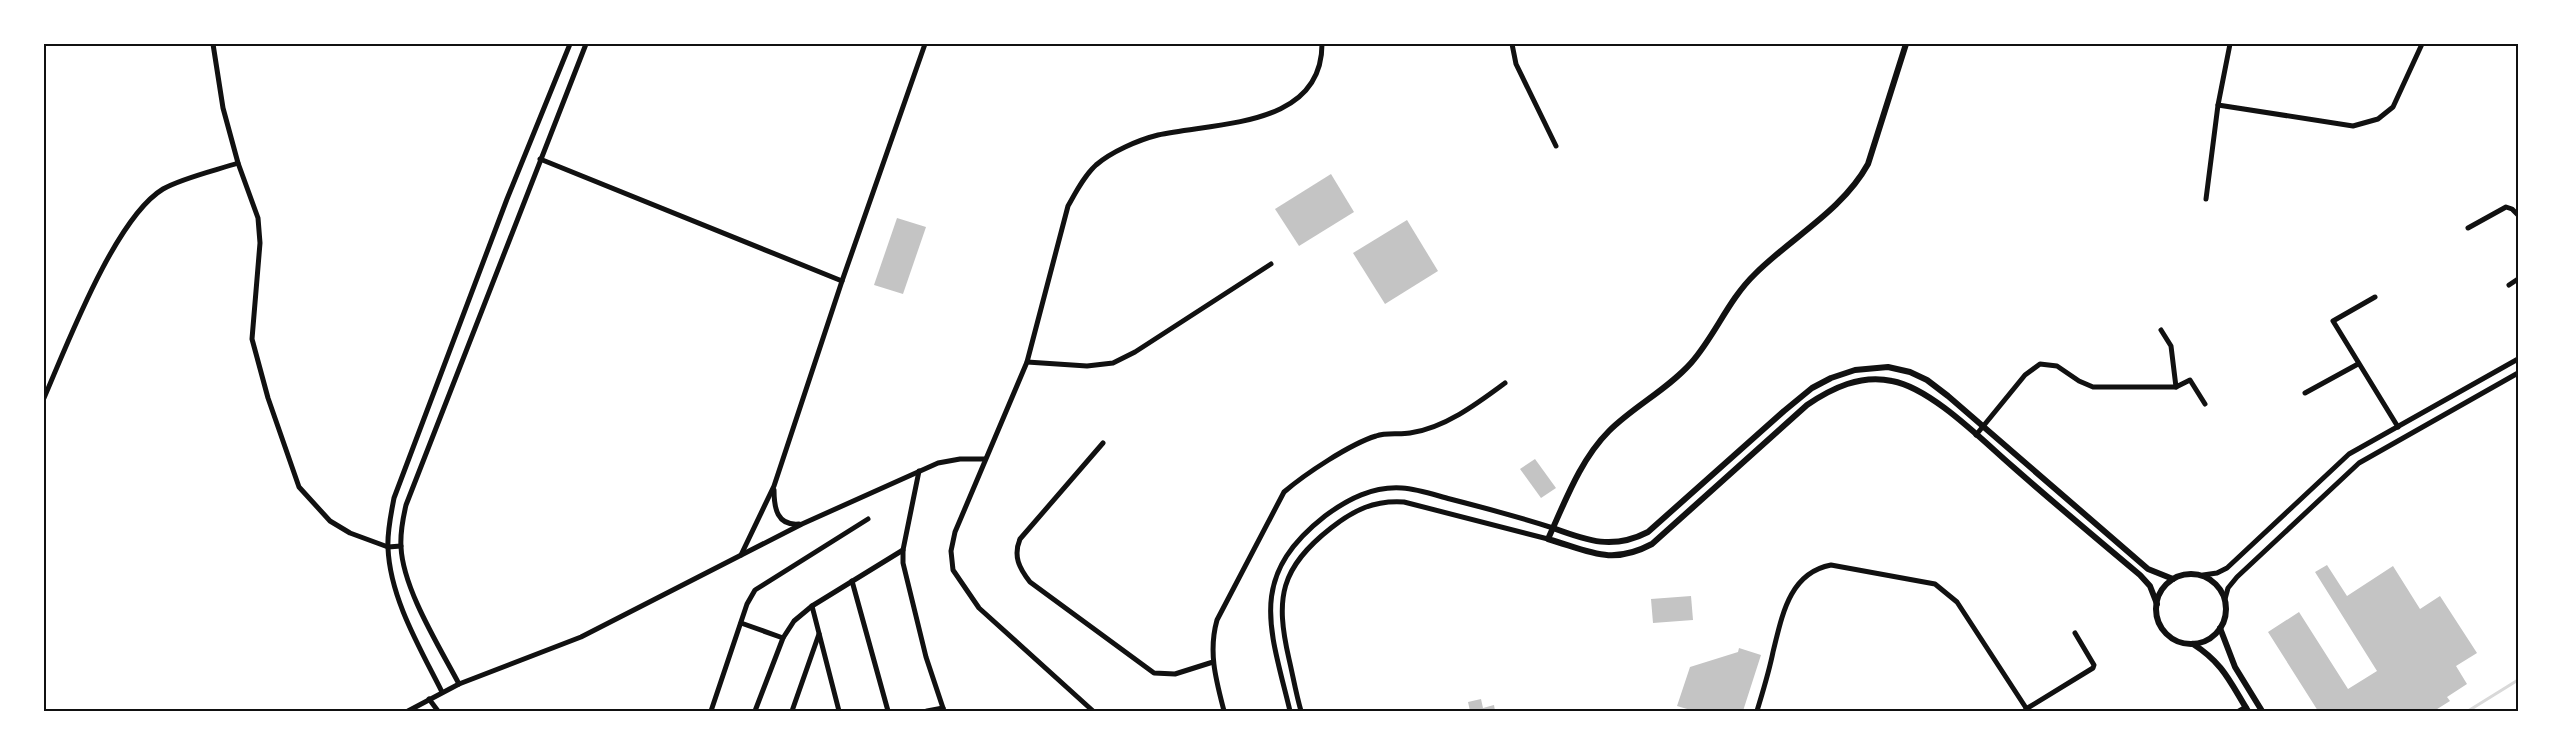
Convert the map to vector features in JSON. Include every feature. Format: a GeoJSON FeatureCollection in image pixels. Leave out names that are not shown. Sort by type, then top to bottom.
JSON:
{"type":"FeatureCollection","features":[{"type":"Feature","properties":{"kind":"street"},"geometry":{"type":"LineString","coordinates":[[212,44],[223,108],[238,163],[258,218],[260,243],[252,339],[268,398],[299,487],[330,521],[350,533],[388,547],[401,546]]}},
{"type":"Feature","properties":{"kind":"street"},"geometry":{"type":"LineString","coordinates":[[442,692],[403,609],[394,583],[388,547],[394,498],[507,199],[570,44]]}},
{"type":"Feature","properties":{"kind":"street"},"geometry":{"type":"LineString","coordinates":[[459,684],[427,624],[403,562],[401,546],[406,505],[586,44]]}},
{"type":"Feature","properties":{"kind":"street"},"geometry":{"type":"LineString","coordinates":[[742,555],[774,486],[842,281],[926,44]]}},
{"type":"Feature","properties":{"kind":"street"},"geometry":{"type":"LineString","coordinates":[[1093,711],[979,608],[954,570],[950,551],[955,532],[1027,362],[1068,206],[1081,183],[1096,165],[1124,149],[1156,136],[1254,118],[1282,110],[1300,98],[1317,74],[1322,60],[1322,44]]}},
{"type":"Feature","properties":{"kind":"street"},"geometry":{"type":"LineString","coordinates":[[1512,44],[1516,64],[1556,146]]}},
{"type":"Feature","properties":{"kind":"street"},"geometry":{"type":"LineString","coordinates":[[1548,539],[1576,479],[1597,444],[1611,429],[1676,378],[1692,362],[1732,302],[1753,276],[1832,209],[1861,177],[1868,164],[1906,44]]}},
{"type":"Feature","properties":{"kind":"street"},"geometry":{"type":"LineString","coordinates":[[2206,199],[2218,105],[2230,44]]}},
{"type":"Feature","properties":{"kind":"street"},"geometry":{"type":"LineString","coordinates":[[2218,105],[2343,125],[2368,124],[2385,115],[2393,107],[2422,44]]}},
{"type":"Feature","properties":{"kind":"street"},"geometry":{"type":"LineString","coordinates":[[540,159],[842,281]]}},
{"type":"Feature","properties":{"kind":"street"},"geometry":{"type":"LineString","coordinates":[[44,398],[80,315],[123,233],[138,211],[165,188],[238,163]]}},
{"type":"Feature","properties":{"kind":"street"},"geometry":{"type":"LineString","coordinates":[[2468,228],[2506,207],[2512,209],[2518,215]]}},
{"type":"Feature","properties":{"kind":"street"},"geometry":{"type":"LineString","coordinates":[[1027,362],[1087,366],[1113,363],[1135,352],[1271,264]]}},
{"type":"Feature","properties":{"kind":"street"},"geometry":{"type":"LineString","coordinates":[[2509,285],[2518,280]]}},
{"type":"Feature","properties":{"kind":"street"},"geometry":{"type":"LineString","coordinates":[[2376,297],[2333,322],[2398,427]]}},
{"type":"Feature","properties":{"kind":"street"},"geometry":{"type":"LineString","coordinates":[[2160,330],[2171,346],[2176,387]]}},
{"type":"Feature","properties":{"kind":"street"},"geometry":{"type":"LineString","coordinates":[[2239,711],[2247,709],[2220,664],[2193,644],[2176,640],[2162,629],[2156,612],[2162,590],[2173,579],[2193,574],[2217,573],[2227,568],[2349,454],[2518,359]]}},
{"type":"Feature","properties":{"kind":"street"},"geometry":{"type":"LineString","coordinates":[[1976,435],[2025,375],[2040,364],[2057,366],[2079,381],[2093,387],[2176,387],[2190,380],[2205,404]]}},
{"type":"Feature","properties":{"kind":"street"},"geometry":{"type":"LineString","coordinates":[[2305,393],[2358,364]]}},
{"type":"Feature","properties":{"kind":"street"},"geometry":{"type":"LineString","coordinates":[[1290,711],[1273,640],[1270,618],[1270,594],[1276,575],[1294,546],[1336,508],[1368,492],[1404,488],[1502,512],[1587,540],[1612,544],[1632,540],[1648,532],[1812,388],[1855,370],[1888,367],[1910,372],[1934,385],[1984,425],[2148,569],[2173,579]]}},
{"type":"Feature","properties":{"kind":"street"},"geometry":{"type":"LineString","coordinates":[[2193,644],[2208,639],[2220,628],[2226,615],[2225,599],[2228,588],[2237,577],[2359,463],[2518,373]]}},
{"type":"Feature","properties":{"kind":"street"},"geometry":{"type":"LineString","coordinates":[[1301,711],[1282,627],[1281,606],[1283,593],[1302,554],[1311,544],[1364,506],[1381,502],[1404,502],[1606,556],[1637,552],[1652,544],[1807,405],[1838,387],[1853,382],[1876,379],[1892,380],[1925,394],[2140,575],[2150,586],[2157,604]]}},
{"type":"Feature","properties":{"kind":"street"},"geometry":{"type":"LineString","coordinates":[[1224,711],[1213,662],[1213,635],[1217,620],[1284,492],[1295,483],[1363,441],[1377,435],[1410,434],[1426,430],[1482,400],[1505,382]]}},
{"type":"Feature","properties":{"kind":"street"},"geometry":{"type":"LineString","coordinates":[[2388,433],[2394,442]]}},
{"type":"Feature","properties":{"kind":"street"},"geometry":{"type":"LineString","coordinates":[[1103,443],[1020,539],[1016,555],[1019,564],[1030,582],[1154,673],[1175,674],[1213,662]]}},
{"type":"Feature","properties":{"kind":"street"},"geometry":{"type":"LineString","coordinates":[[408,711],[459,684],[581,637],[802,524],[919,471],[938,463],[960,459],[985,459]]}},
{"type":"Feature","properties":{"kind":"street"},"geometry":{"type":"LineString","coordinates":[[919,471],[902,563],[926,657],[944,710],[927,711]]}},
{"type":"Feature","properties":{"kind":"street"},"geometry":{"type":"LineString","coordinates":[[774,486],[776,514],[782,520],[791,524],[802,524]]}},
{"type":"Feature","properties":{"kind":"street"},"geometry":{"type":"LineString","coordinates":[[711,711],[747,604],[755,590],[868,519]]}},
{"type":"Feature","properties":{"kind":"street"},"geometry":{"type":"LineString","coordinates":[[755,711],[783,638],[794,621],[812,606],[903,550]]}},
{"type":"Feature","properties":{"kind":"street"},"geometry":{"type":"LineString","coordinates":[[1757,711],[1782,612],[1795,588],[1817,568],[1831,565],[1935,584],[1957,602],[2027,710],[2093,668],[2094,664],[2075,633]]}},
{"type":"Feature","properties":{"kind":"street"},"geometry":{"type":"LineString","coordinates":[[2203,575],[2219,587],[2225,599]]}},
{"type":"Feature","properties":{"kind":"street"},"geometry":{"type":"LineString","coordinates":[[852,581],[888,711]]}},
{"type":"Feature","properties":{"kind":"street"},"geometry":{"type":"LineString","coordinates":[[812,606],[839,711]]}},
{"type":"Feature","properties":{"kind":"street"},"geometry":{"type":"LineString","coordinates":[[741,623],[783,638]]}},
{"type":"Feature","properties":{"kind":"street"},"geometry":{"type":"LineString","coordinates":[[2220,628],[2235,666],[2262,711]]}},
{"type":"Feature","properties":{"kind":"street"},"geometry":{"type":"LineString","coordinates":[[792,711],[819,632]]}},
{"type":"Feature","properties":{"kind":"street"},"geometry":{"type":"LineString","coordinates":[[429,699],[438,711]]}},
{"type":"Feature","properties":{"kind":"building"},"geometry":{"type":"Polygon","coordinates":[[[1331,174],[1354,212],[1299,246],[1275,209],[1331,174]]]}},
{"type":"Feature","properties":{"kind":"building"},"geometry":{"type":"Polygon","coordinates":[[[897,218],[926,227],[903,294],[874,285],[897,218]]]}},
{"type":"Feature","properties":{"kind":"building"},"geometry":{"type":"Polygon","coordinates":[[[1407,220],[1438,271],[1385,304],[1353,253],[1407,220]]]}},
{"type":"Feature","properties":{"kind":"building"},"geometry":{"type":"Polygon","coordinates":[[[1535,459],[1556,488],[1541,498],[1520,469],[1535,459]]]}},
{"type":"Feature","properties":{"kind":"building"},"geometry":{"type":"Polygon","coordinates":[[[2327,565],[2347,596],[2393,566],[2420,609],[2440,596],[2477,653],[2456,666],[2467,684],[2447,697],[2450,701],[2434,711],[2318,711],[2268,632],[2299,612],[2348,689],[2377,671],[2315,572],[2327,565]]]}},
{"type":"Feature","properties":{"kind":"building"},"geometry":{"type":"Polygon","coordinates":[[[1691,596],[1693,620],[1653,623],[1651,599],[1691,596]]]}},
{"type":"Feature","properties":{"kind":"building"},"geometry":{"type":"Polygon","coordinates":[[[1739,648],[1761,655],[1743,711],[1694,711],[1677,706],[1690,667],[1738,652],[1739,648]]]}},
{"type":"Feature","properties":{"kind":"building"},"geometry":{"type":"Polygon","coordinates":[[[1481,699],[1483,708],[1494,705],[1495,711],[1470,711],[1468,702],[1481,699]]]}},
{"type":"Feature","properties":{"kind":"waterway"},"geometry":{"type":"LineString","coordinates":[[2468,711],[2518,680]]}}]}
